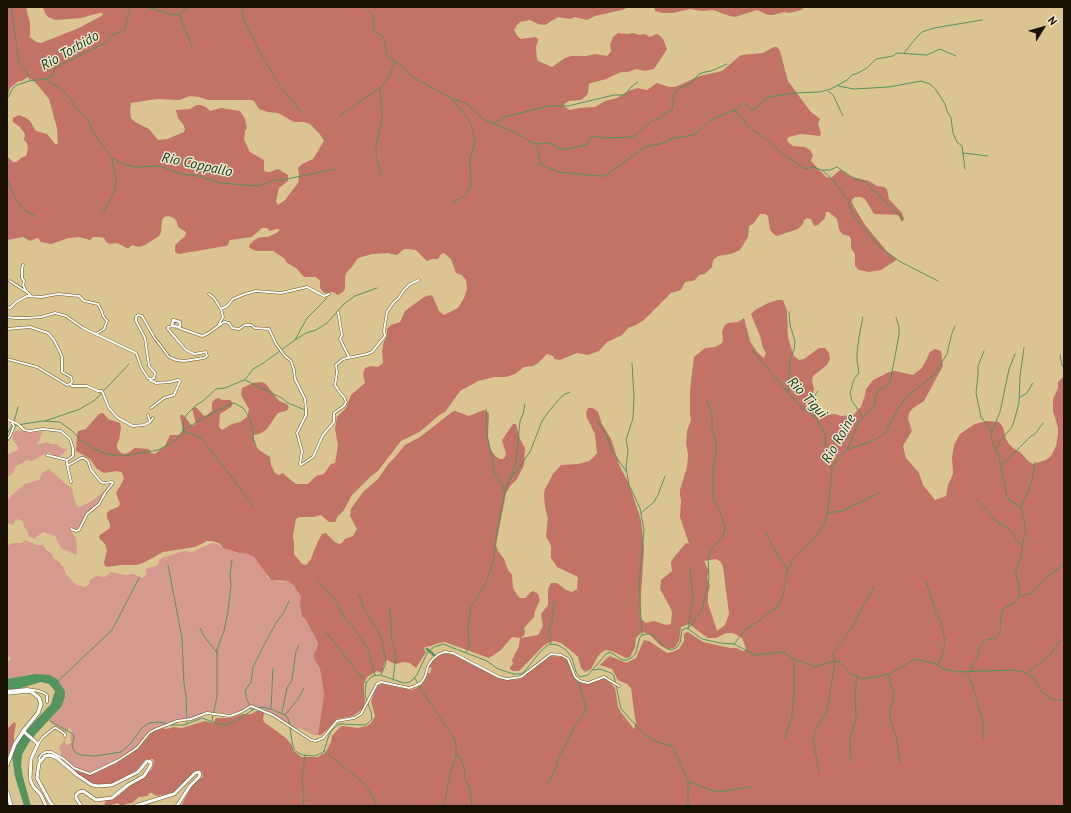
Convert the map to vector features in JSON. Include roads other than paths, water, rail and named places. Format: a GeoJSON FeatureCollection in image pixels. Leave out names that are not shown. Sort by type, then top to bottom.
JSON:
{"type":"FeatureCollection","features":[{"type":"Feature","properties":{"kind":"main road"},"geometry":{"type":"LineString","coordinates":[[7,692],[28,691],[36,694],[40,699],[41,704],[39,710],[13,748],[7,765]]}},
{"type":"Feature","properties":{"kind":"main road"},"geometry":{"type":"LineString","coordinates":[[24,732],[38,744],[31,759],[30,779],[33,786],[41,795],[46,806]]}},
{"type":"Feature","properties":{"kind":"main road"},"geometry":{"type":"LineString","coordinates":[[53,806],[37,778],[40,761],[46,755],[54,756],[61,760],[77,776],[92,785],[98,786],[112,785],[138,772],[147,761],[151,762],[151,765],[144,776],[128,785],[112,798],[96,800],[83,791],[79,792],[76,795],[76,798],[81,806]]}},
{"type":"Feature","properties":{"kind":"main road"},"geometry":{"type":"LineString","coordinates":[[135,806],[174,794],[195,773],[199,772],[199,777],[190,786],[178,806]]}},
{"type":"Feature","properties":{"kind":"main road"},"geometry":{"type":"LineString","coordinates":[[7,792],[12,806]]}},
{"type":"Feature","properties":{"kind":"street"},"geometry":{"type":"LineString","coordinates":[[23,265],[22,277],[24,281],[23,285],[26,291]]}},
{"type":"Feature","properties":{"kind":"street"},"geometry":{"type":"LineString","coordinates":[[150,379],[153,379],[156,375],[149,363],[145,338],[136,320],[138,315],[143,318],[154,337],[169,357],[184,361],[205,358],[207,355],[206,352],[194,354],[189,352],[178,342],[168,329],[170,326],[202,336],[225,322],[229,323],[236,329],[241,329],[245,325],[251,325],[255,328],[265,328],[270,331],[276,344],[291,361],[295,379],[305,399],[306,415],[300,424],[297,433],[302,451],[300,465],[309,461],[313,457],[323,435],[334,422],[334,413],[344,406],[346,399],[335,385],[337,373],[336,365],[343,359],[372,352],[385,336],[384,331],[387,312],[410,284],[419,280]]}},
{"type":"Feature","properties":{"kind":"street"},"geometry":{"type":"LineString","coordinates":[[10,281],[31,296]]}},
{"type":"Feature","properties":{"kind":"street"},"geometry":{"type":"LineString","coordinates":[[221,309],[227,306],[233,299],[256,291],[281,293],[307,287],[324,296],[329,294]]}},
{"type":"Feature","properties":{"kind":"street"},"geometry":{"type":"LineString","coordinates":[[8,307],[14,302],[27,296],[45,297],[58,294],[78,296],[84,301],[98,304],[102,312],[107,323],[104,329],[96,334]]}},
{"type":"Feature","properties":{"kind":"street"},"geometry":{"type":"LineString","coordinates":[[209,294],[214,298],[221,309],[222,318],[218,326]]}},
{"type":"Feature","properties":{"kind":"street"},"geometry":{"type":"LineString","coordinates":[[338,312],[338,321],[342,335],[340,339],[349,357]]}},
{"type":"Feature","properties":{"kind":"street"},"geometry":{"type":"LineString","coordinates":[[7,317],[27,318],[59,313],[70,317],[77,324],[136,353],[142,369],[150,379],[156,383],[179,380],[180,383],[174,395],[166,397],[151,408]]}},
{"type":"Feature","properties":{"kind":"street"},"geometry":{"type":"LineString","coordinates":[[7,329],[30,327],[48,333],[52,336],[61,354],[62,372],[72,378],[70,384]]}},
{"type":"Feature","properties":{"kind":"street"},"geometry":{"type":"LineString","coordinates":[[7,359],[36,367],[66,384],[70,384],[71,386],[87,386],[102,390],[108,407],[118,418],[132,426],[136,427],[150,422],[153,418]]}},
{"type":"Feature","properties":{"kind":"street"},"geometry":{"type":"LineString","coordinates":[[148,415],[150,422]]}},
{"type":"Feature","properties":{"kind":"street"},"geometry":{"type":"LineString","coordinates":[[7,419],[24,430],[54,430],[63,432],[70,439],[73,448],[73,456],[67,460],[46,455]]}},
{"type":"Feature","properties":{"kind":"street"},"geometry":{"type":"LineString","coordinates":[[7,440],[15,425]]}},
{"type":"Feature","properties":{"kind":"street"},"geometry":{"type":"LineString","coordinates":[[67,464],[69,465],[84,458],[88,461],[91,470],[101,482],[112,482],[113,484],[105,493],[99,504],[87,514],[79,530],[76,531],[71,529]]}},
{"type":"Feature","properties":{"kind":"street"},"geometry":{"type":"LineString","coordinates":[[67,460],[71,482]]}},
{"type":"Feature","properties":{"kind":"street"},"geometry":{"type":"LineString","coordinates":[[40,761],[39,758],[42,754],[52,752],[64,759],[74,768],[90,774],[117,761],[137,748],[151,731],[177,721],[191,719],[207,714],[230,716],[244,711],[249,707],[254,707],[265,711],[311,740],[319,740],[323,738],[337,721],[358,716],[363,712],[367,706],[374,687],[379,682],[409,688],[418,685],[425,677],[430,663],[439,654],[445,652],[453,653],[503,679],[521,677],[545,658],[554,654],[561,655],[566,658],[575,677],[580,681],[588,683],[603,678],[608,679],[619,686]]}},
{"type":"Feature","properties":{"kind":"street"},"geometry":{"type":"LineString","coordinates":[[7,692],[27,689],[39,691],[47,695],[47,702]]}},
{"type":"Feature","properties":{"kind":"street"},"geometry":{"type":"LineString","coordinates":[[38,744],[41,742],[43,737],[54,728],[65,734],[64,736]]}},
{"type":"Feature","properties":{"kind":"waterway"},"geometry":{"type":"LineString","coordinates":[[11,7],[19,62],[28,74],[30,80]]}},
{"type":"Feature","properties":{"kind":"waterway","name":"Rio Torbido"},"geometry":{"type":"LineString","coordinates":[[7,99],[13,88],[17,85],[52,76],[56,67],[107,42],[113,34],[119,33],[125,29],[131,7]]}},
{"type":"Feature","properties":{"kind":"waterway","name":"Rio Torbido"},"geometry":{"type":"LineString","coordinates":[[146,7],[173,15],[179,14],[189,7]]}},
{"type":"Feature","properties":{"kind":"waterway"},"geometry":{"type":"LineString","coordinates":[[242,7],[244,20],[260,52],[280,86],[303,114]]}},
{"type":"Feature","properties":{"kind":"waterway"},"geometry":{"type":"LineString","coordinates":[[365,7],[373,15],[374,30],[384,38],[387,56],[402,66],[411,76],[451,98],[467,104],[483,119],[516,133],[533,143],[538,148],[540,164],[558,172],[599,176],[605,176],[645,147],[664,143],[673,138],[694,135],[712,119],[735,110],[744,102],[751,110],[755,109],[769,97],[795,93],[819,92],[831,89],[847,80],[852,75],[867,68],[876,59],[893,56],[897,53],[927,55],[940,49],[956,56]]}},
{"type":"Feature","properties":{"kind":"waterway"},"geometry":{"type":"LineString","coordinates":[[179,14],[192,47]]}},
{"type":"Feature","properties":{"kind":"waterway"},"geometry":{"type":"LineString","coordinates":[[904,53],[922,32],[934,28],[982,20]]}},
{"type":"Feature","properties":{"kind":"waterway"},"geometry":{"type":"LineString","coordinates":[[381,175],[376,154],[376,146],[382,118],[380,88],[388,78],[395,62]]}},
{"type":"Feature","properties":{"kind":"waterway"},"geometry":{"type":"LineString","coordinates":[[535,143],[550,143],[561,149],[567,149],[586,145],[590,138],[596,136],[606,138],[633,137],[653,120],[660,119],[665,113],[672,110],[674,95],[678,89],[691,83],[699,74],[711,71],[727,64]]}},
{"type":"Feature","properties":{"kind":"waterway","name":"Rio Coppallo"},"geometry":{"type":"LineString","coordinates":[[45,79],[64,91],[76,108],[89,121],[93,132],[112,158],[123,164],[135,167],[160,166],[181,174],[198,176],[220,183],[259,186],[275,180],[282,180],[335,169]]}},
{"type":"Feature","properties":{"kind":"waterway"},"geometry":{"type":"LineString","coordinates":[[838,86],[854,89],[889,87],[921,81],[930,84],[945,104],[951,118],[953,133],[957,142],[962,146],[965,169]]}},
{"type":"Feature","properties":{"kind":"waterway"},"geometry":{"type":"LineString","coordinates":[[493,124],[504,117],[549,106],[568,106],[614,95],[625,95],[631,87],[638,82]]}},
{"type":"Feature","properties":{"kind":"waterway"},"geometry":{"type":"LineString","coordinates":[[339,116],[380,88]]}},
{"type":"Feature","properties":{"kind":"waterway"},"geometry":{"type":"LineString","coordinates":[[828,91],[833,95],[843,116]]}},
{"type":"Feature","properties":{"kind":"waterway"},"geometry":{"type":"LineString","coordinates":[[451,203],[464,197],[471,184],[470,159],[475,142],[471,123],[452,99]]}},
{"type":"Feature","properties":{"kind":"waterway"},"geometry":{"type":"LineString","coordinates":[[735,110],[750,128],[784,155],[805,169],[812,167],[822,170],[833,180],[847,199],[854,217],[880,247],[899,261],[938,281]]}},
{"type":"Feature","properties":{"kind":"waterway"},"geometry":{"type":"LineString","coordinates":[[963,153],[988,156]]}},
{"type":"Feature","properties":{"kind":"waterway"},"geometry":{"type":"LineString","coordinates":[[103,213],[115,190],[116,180],[112,159]]}},
{"type":"Feature","properties":{"kind":"waterway"},"geometry":{"type":"LineString","coordinates":[[823,170],[830,170],[837,167],[855,179],[865,182],[903,219]]}},
{"type":"Feature","properties":{"kind":"waterway"},"geometry":{"type":"LineString","coordinates":[[7,179],[15,198],[23,209],[36,217]]}},
{"type":"Feature","properties":{"kind":"waterway"},"geometry":{"type":"LineString","coordinates":[[11,426],[42,421],[60,422],[82,441],[106,454],[124,456],[158,450],[172,443],[180,436],[183,431],[184,420],[187,414],[216,389],[225,388],[244,380],[253,369],[295,340],[327,323],[345,303],[355,296],[377,288]]}},
{"type":"Feature","properties":{"kind":"waterway"},"geometry":{"type":"LineString","coordinates":[[295,340],[307,318],[327,298]]}},
{"type":"Feature","properties":{"kind":"waterway"},"geometry":{"type":"LineString","coordinates":[[788,392],[790,358],[794,350],[795,341],[790,325],[789,312]]}},
{"type":"Feature","properties":{"kind":"waterway"},"geometry":{"type":"LineString","coordinates":[[863,317],[857,353],[859,373],[854,379],[850,393],[852,401],[863,417]]}},
{"type":"Feature","properties":{"kind":"waterway","name":"Rio Roine"},"geometry":{"type":"LineString","coordinates":[[734,644],[746,629],[777,608],[783,596],[787,572],[793,559],[815,538],[825,523],[832,469],[836,461],[847,450],[859,421],[875,405],[875,399],[878,391],[889,384],[899,335],[899,327],[896,317]]}},
{"type":"Feature","properties":{"kind":"waterway"},"geometry":{"type":"LineString","coordinates":[[849,449],[870,442],[885,433],[898,408],[907,396],[934,375],[947,354],[955,326]]}},
{"type":"Feature","properties":{"kind":"waterway"},"geometry":{"type":"LineString","coordinates":[[996,449],[999,442],[1012,427],[1019,403],[1020,376],[1024,348]]}},
{"type":"Feature","properties":{"kind":"waterway","name":"Rio Tigui"},"geometry":{"type":"LineString","coordinates":[[751,349],[796,402],[817,419],[825,433],[826,450],[832,468]]}},
{"type":"Feature","properties":{"kind":"waterway"},"geometry":{"type":"LineString","coordinates":[[971,671],[972,665],[977,659],[981,645],[986,640],[996,638],[1000,633],[1003,609],[1015,602],[1019,596],[1016,570],[1021,557],[1026,531],[1021,507],[1009,500],[1007,496],[999,457],[991,439],[992,433],[981,417],[976,393],[978,366],[984,351]]}},
{"type":"Feature","properties":{"kind":"waterway"},"geometry":{"type":"LineString","coordinates":[[992,432],[1000,412],[1009,369],[1015,354]]}},
{"type":"Feature","properties":{"kind":"waterway"},"geometry":{"type":"LineString","coordinates":[[1060,355],[1064,368]]}},
{"type":"Feature","properties":{"kind":"waterway"},"geometry":{"type":"LineString","coordinates":[[632,363],[634,397],[633,418],[626,440],[628,450],[626,467],[629,485],[640,508],[644,530],[639,584],[642,635]]}},
{"type":"Feature","properties":{"kind":"waterway"},"geometry":{"type":"LineString","coordinates":[[45,421],[80,409],[95,400],[129,364]]}},
{"type":"Feature","properties":{"kind":"waterway"},"geometry":{"type":"LineString","coordinates":[[245,380],[282,398],[288,403],[305,410]]}},
{"type":"Feature","properties":{"kind":"waterway"},"geometry":{"type":"LineString","coordinates":[[1020,397],[1026,394],[1033,383]]}},
{"type":"Feature","properties":{"kind":"waterway"},"geometry":{"type":"LineString","coordinates":[[816,418],[810,407],[812,400],[818,391]]}},
{"type":"Feature","properties":{"kind":"waterway"},"geometry":{"type":"LineString","coordinates":[[510,480],[530,452],[542,421],[563,395],[570,392]]}},
{"type":"Feature","properties":{"kind":"waterway"},"geometry":{"type":"LineString","coordinates":[[688,629],[702,610],[709,579],[708,557],[715,544],[723,537],[725,528],[721,514],[713,498],[713,470],[716,444],[712,428],[712,414],[707,401]]}},
{"type":"Feature","properties":{"kind":"waterway"},"geometry":{"type":"LineString","coordinates":[[183,430],[220,409],[234,403],[243,408],[249,417],[253,429],[253,438],[256,445]]}},
{"type":"Feature","properties":{"kind":"waterway"},"geometry":{"type":"LineString","coordinates":[[466,652],[469,646],[468,626],[471,607],[486,583],[493,562],[506,487],[516,462],[520,421],[525,404]]}},
{"type":"Feature","properties":{"kind":"waterway"},"geometry":{"type":"LineString","coordinates":[[14,422],[18,407]]}},
{"type":"Feature","properties":{"kind":"waterway"},"geometry":{"type":"LineString","coordinates":[[486,409],[487,436],[494,472],[503,486],[504,492]]}},
{"type":"Feature","properties":{"kind":"waterway"},"geometry":{"type":"LineString","coordinates":[[597,420],[606,434],[612,451],[626,471]]}},
{"type":"Feature","properties":{"kind":"waterway"},"geometry":{"type":"LineString","coordinates":[[1001,466],[1031,436],[1035,434],[1043,423]]}},
{"type":"Feature","properties":{"kind":"waterway"},"geometry":{"type":"LineString","coordinates":[[7,434],[11,427]]}},
{"type":"Feature","properties":{"kind":"waterway"},"geometry":{"type":"LineString","coordinates":[[183,431],[201,438],[254,508]]}},
{"type":"Feature","properties":{"kind":"waterway"},"geometry":{"type":"LineString","coordinates":[[1021,507],[1032,481],[1035,462]]}},
{"type":"Feature","properties":{"kind":"waterway"},"geometry":{"type":"LineString","coordinates":[[641,513],[654,502],[665,476]]}},
{"type":"Feature","properties":{"kind":"waterway"},"geometry":{"type":"LineString","coordinates":[[828,513],[842,511],[881,492]]}},
{"type":"Feature","properties":{"kind":"waterway"},"geometry":{"type":"LineString","coordinates":[[976,499],[989,512],[993,519],[1009,529],[1013,533],[1015,540],[1023,546]]}},
{"type":"Feature","properties":{"kind":"waterway"},"geometry":{"type":"LineString","coordinates":[[765,531],[775,551],[788,570]]}},
{"type":"Feature","properties":{"kind":"waterway"},"geometry":{"type":"LineString","coordinates":[[212,721],[217,696],[217,649],[224,631],[228,611],[232,560]]}},
{"type":"Feature","properties":{"kind":"waterway"},"geometry":{"type":"LineString","coordinates":[[168,565],[182,638],[187,724]]}},
{"type":"Feature","properties":{"kind":"waterway"},"geometry":{"type":"LineString","coordinates":[[1020,596],[1032,593],[1047,577],[1064,565]]}},
{"type":"Feature","properties":{"kind":"waterway"},"geometry":{"type":"LineString","coordinates":[[688,628],[693,600],[690,568]]}},
{"type":"Feature","properties":{"kind":"waterway"},"geometry":{"type":"LineString","coordinates":[[57,682],[112,630],[139,578]]}},
{"type":"Feature","properties":{"kind":"waterway"},"geometry":{"type":"LineString","coordinates":[[316,579],[335,600],[343,616],[353,627],[368,649],[375,675]]}},
{"type":"Feature","properties":{"kind":"waterway"},"geometry":{"type":"LineString","coordinates":[[926,581],[936,614],[941,622],[945,641],[942,656],[938,665]]}},
{"type":"Feature","properties":{"kind":"waterway"},"geometry":{"type":"LineString","coordinates":[[834,661],[833,654],[855,623],[874,587]]}},
{"type":"Feature","properties":{"kind":"waterway"},"geometry":{"type":"LineString","coordinates":[[359,594],[363,607],[381,636],[386,663],[381,675]]}},
{"type":"Feature","properties":{"kind":"waterway"},"geometry":{"type":"LineString","coordinates":[[252,710],[247,700],[245,691],[251,682],[253,667],[289,601]]}},
{"type":"Feature","properties":{"kind":"waterway"},"geometry":{"type":"LineString","coordinates":[[551,644],[549,632],[554,602]]}},
{"type":"Feature","properties":{"kind":"waterway"},"geometry":{"type":"LineString","coordinates":[[390,608],[392,641],[396,655],[393,680]]}},
{"type":"Feature","properties":{"kind":"waterway"},"geometry":{"type":"LineString","coordinates":[[200,628],[204,636],[218,654]]}},
{"type":"Feature","properties":{"kind":"waterway"},"geometry":{"type":"LineString","coordinates":[[290,728],[294,749],[297,752],[302,755],[314,756],[322,753],[329,735],[339,724],[366,725],[372,719],[365,695],[366,683],[372,676],[380,675],[404,683],[410,682],[417,675],[427,653],[434,647],[443,644],[487,661],[498,669],[514,674],[521,674],[525,671],[540,652],[549,644],[558,645],[566,650],[572,658],[576,672],[580,677],[588,675],[606,654],[610,652],[622,660],[627,660],[633,657],[642,635],[653,635],[666,648],[671,650],[676,648],[680,643],[682,630],[687,628],[702,639],[734,644],[755,655],[784,652],[792,658],[815,667],[834,661],[840,662],[851,674],[864,679],[889,674],[915,659],[936,664],[944,669],[956,672],[1013,670],[1023,672],[1033,677],[1041,691],[1050,698],[1055,700],[1064,700]]}},
{"type":"Feature","properties":{"kind":"waterway"},"geometry":{"type":"LineString","coordinates":[[326,632],[366,683]]}},
{"type":"Feature","properties":{"kind":"waterway"},"geometry":{"type":"LineString","coordinates":[[1027,673],[1051,654],[1055,647],[1064,638]]}},
{"type":"Feature","properties":{"kind":"waterway"},"geometry":{"type":"LineString","coordinates":[[282,712],[287,688],[292,680],[296,651],[299,645]]}},
{"type":"Feature","properties":{"kind":"waterway"},"geometry":{"type":"LineString","coordinates":[[427,649],[434,655]]}},
{"type":"Feature","properties":{"kind":"waterway"},"geometry":{"type":"LineString","coordinates":[[785,738],[792,716],[794,694],[794,660]]}},
{"type":"Feature","properties":{"kind":"waterway"},"geometry":{"type":"LineString","coordinates":[[819,772],[813,739],[816,729],[827,711],[835,662]]}},
{"type":"Feature","properties":{"kind":"waterway"},"geometry":{"type":"LineString","coordinates":[[271,708],[273,669]]}},
{"type":"Feature","properties":{"kind":"waterway"},"geometry":{"type":"LineString","coordinates":[[593,670],[600,669],[611,673],[614,676],[621,709],[645,735],[657,742],[672,746],[688,780],[688,806]]}},
{"type":"Feature","properties":{"kind":"waterway"},"geometry":{"type":"LineString","coordinates":[[967,673],[972,684],[983,722],[983,740]]}},
{"type":"Feature","properties":{"kind":"waterway"},"geometry":{"type":"LineString","coordinates":[[889,675],[894,694],[890,709],[890,716],[896,736],[900,763]]}},
{"type":"Feature","properties":{"kind":"waterway"},"geometry":{"type":"LineString","coordinates":[[851,762],[850,740],[856,718],[855,696],[857,676]]}},
{"type":"Feature","properties":{"kind":"waterway"},"geometry":{"type":"LineString","coordinates":[[415,678],[420,688],[454,738],[456,745],[456,755],[450,775],[444,806]]}},
{"type":"Feature","properties":{"kind":"waterway"},"geometry":{"type":"LineString","coordinates":[[547,785],[556,768],[559,756],[586,707],[579,682]]}},
{"type":"Feature","properties":{"kind":"waterway"},"geometry":{"type":"LineString","coordinates":[[285,715],[298,699],[304,688]]}},
{"type":"Feature","properties":{"kind":"waterway"},"geometry":{"type":"LineString","coordinates":[[171,725],[184,725],[202,718],[218,724],[226,725],[236,721],[254,709],[261,707],[271,709],[285,715],[288,718],[290,725]]}},
{"type":"Feature","properties":{"kind":"waterway"},"geometry":{"type":"LineString","coordinates":[[48,719],[73,734],[74,739],[72,744],[76,753],[95,756],[121,752],[130,744],[142,728],[149,723],[160,722],[168,724]]}},
{"type":"Feature","properties":{"kind":"waterway"},"geometry":{"type":"LineString","coordinates":[[324,751],[365,784],[373,797],[376,806]]}},
{"type":"Feature","properties":{"kind":"waterway"},"geometry":{"type":"LineString","coordinates":[[303,806],[304,799],[302,777],[305,755]]}},
{"type":"Feature","properties":{"kind":"waterway"},"geometry":{"type":"LineString","coordinates":[[456,755],[460,757],[464,767],[465,778],[470,790],[472,806]]}},
{"type":"Feature","properties":{"kind":"waterway"},"geometry":{"type":"LineString","coordinates":[[689,782],[717,792],[750,787]]}}]}
